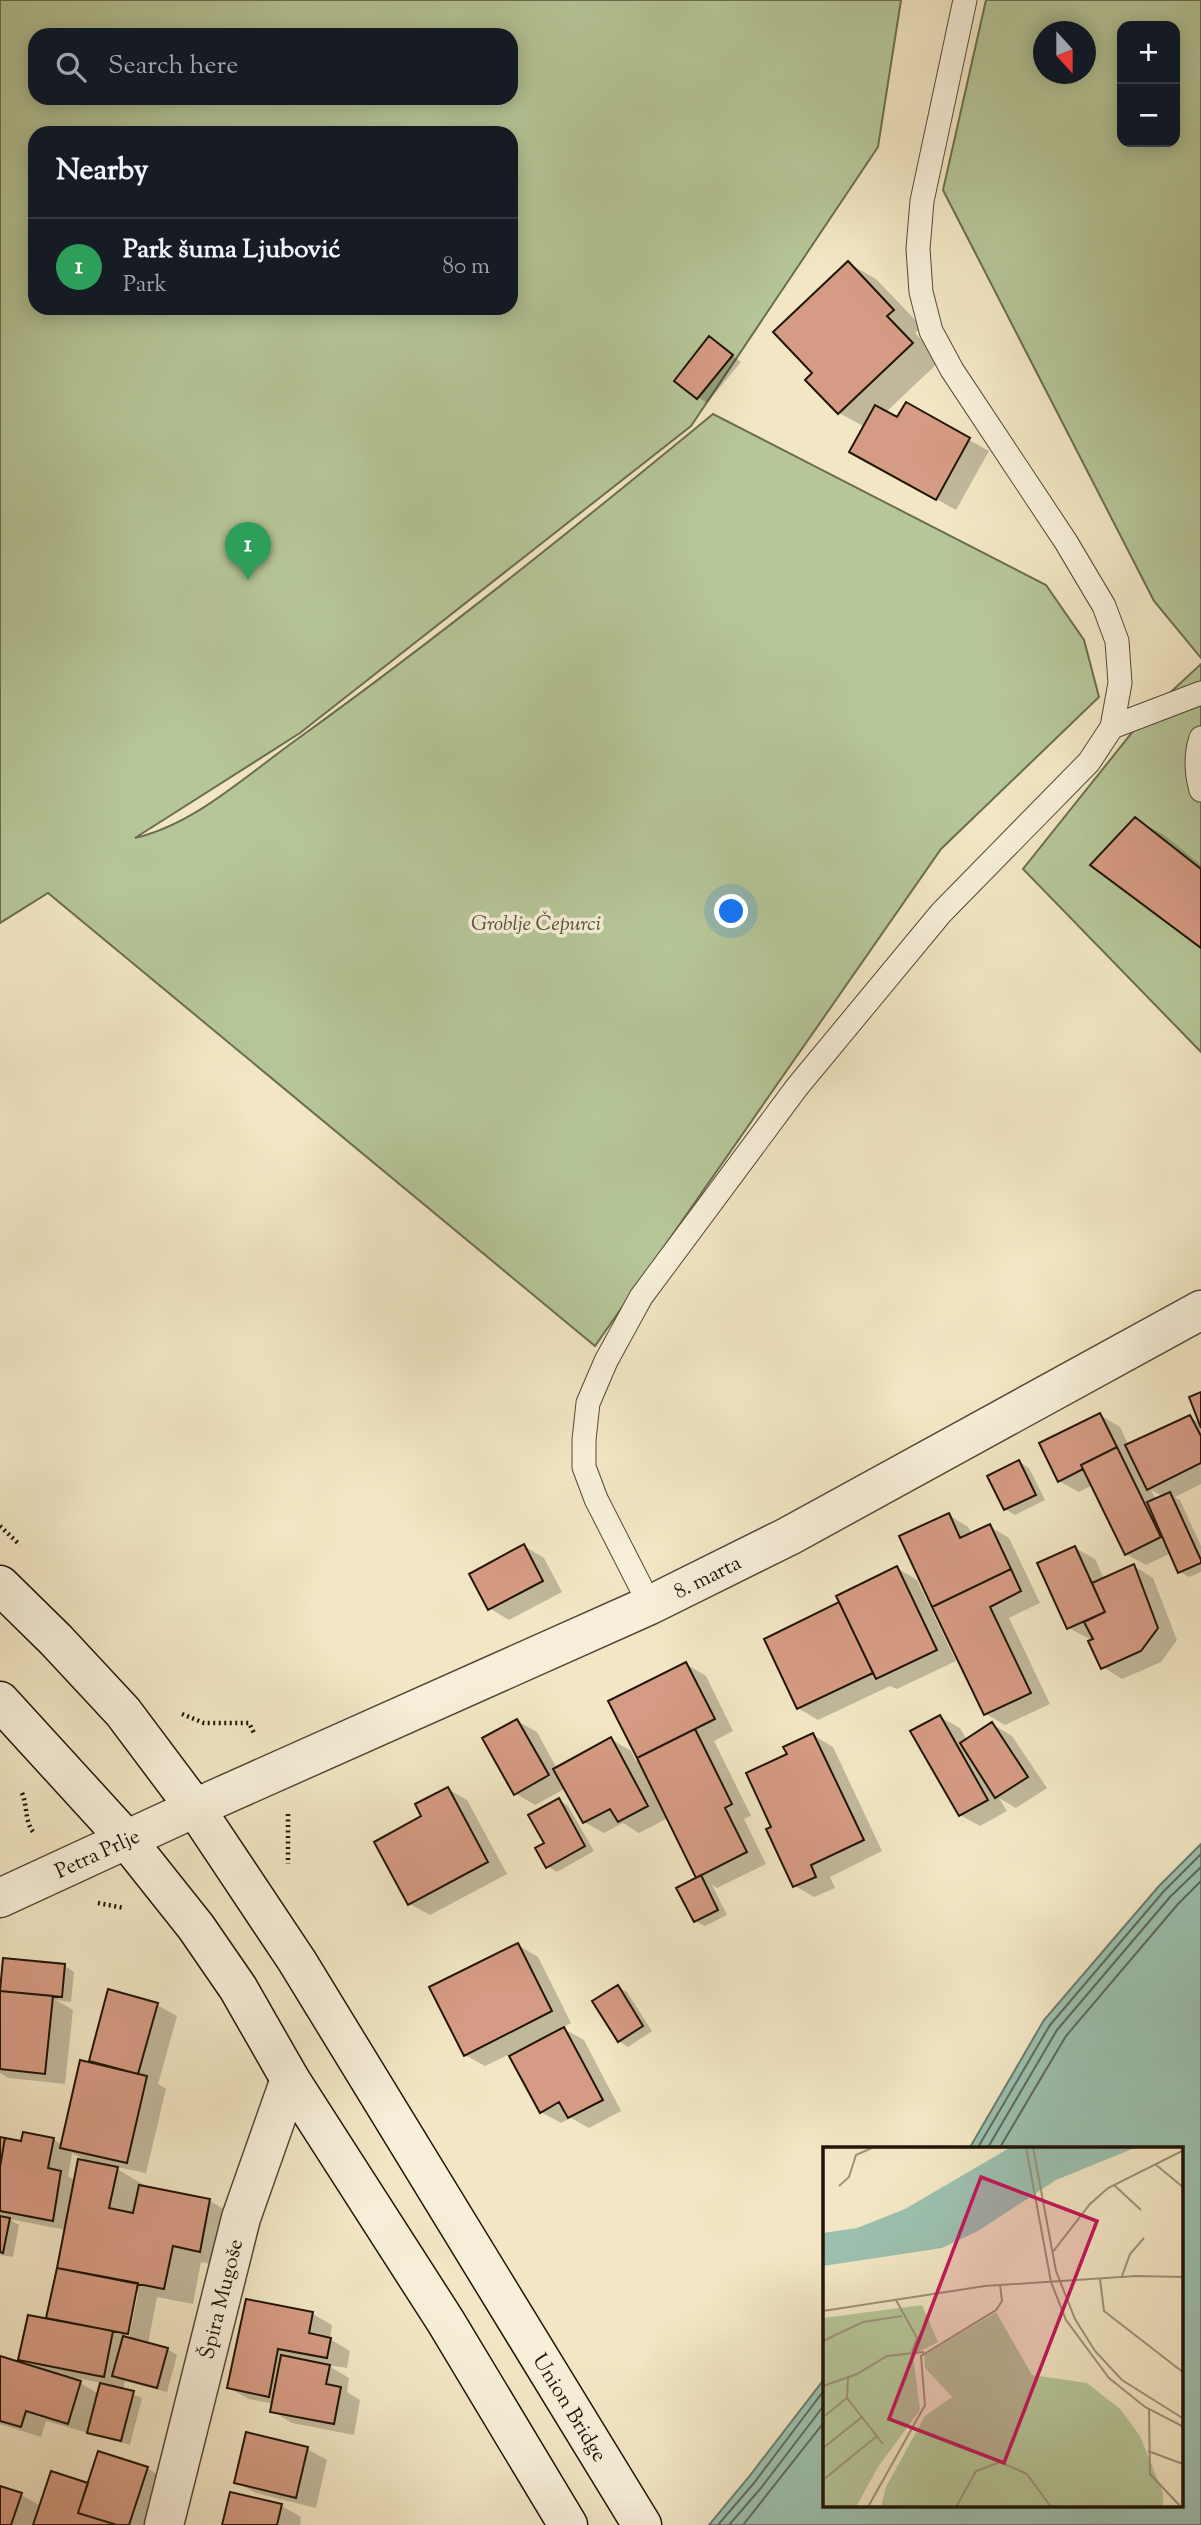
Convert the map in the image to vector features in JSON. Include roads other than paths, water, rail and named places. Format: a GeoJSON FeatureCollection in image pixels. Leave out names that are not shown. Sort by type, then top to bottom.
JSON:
{"type":"FeatureCollection","features":[{"type":"Feature","properties":{"kind":"main road","name":"8. marta"},"geometry":{"type":"LineString","coordinates":[[195,1808],[650,1605],[789,1536],[1201,1310]]}},
{"type":"Feature","properties":{"kind":"main road","name":"Union Bridge"},"geometry":{"type":"LineString","coordinates":[[0,1584],[123,1712],[195,1808],[297,1961],[642,2525]]}},
{"type":"Feature","properties":{"kind":"main road"},"geometry":{"type":"LineString","coordinates":[[0,1701],[126,1839],[196,1927],[238,1988],[290,2079],[446,2322],[568,2525]]}},
{"type":"Feature","properties":{"kind":"main road","name":"Petra Prlje"},"geometry":{"type":"LineString","coordinates":[[0,1898],[195,1808]]}},
{"type":"Feature","properties":{"kind":"main road","name":"Špira Mugoše"},"geometry":{"type":"LineString","coordinates":[[164,2525],[240,2218],[290,2079]]}},
{"type":"Feature","properties":{"kind":"lane"},"geometry":{"type":"LineString","coordinates":[[650,1605],[596,1499],[584,1467],[588,1404],[606,1361],[641,1297],[797,1087],[941,913],[1089,762],[1112,727],[1120,683],[1117,641],[1104,606],[1066,542],[952,370],[931,331],[921,292],[918,249],[922,201],[965,0]]}},
{"type":"Feature","properties":{"kind":"lane"},"geometry":{"type":"LineString","coordinates":[[1112,727],[1201,693]]}},
{"type":"Feature","properties":{"kind":"lane"},"geometry":{"type":"LineString","coordinates":[[1201,738],[1197,751],[1197,775],[1201,790]]}},
{"type":"Feature","properties":{"kind":"water"},"geometry":{"type":"Polygon","coordinates":[[[1201,1844],[1201,2525],[709,2525],[823,2381],[823,2508],[1184,2508],[1184,2147],[970,2147],[1044,2020],[1159,1886],[1201,1844]]]}},
{"type":"Feature","properties":{"kind":"place","name":"Park šuma Ljubović"},"geometry":{"type":"Point","coordinates":[248,580]}},
{"type":"Feature","properties":{"kind":"park label","name":"Groblje Čepurci"},"geometry":{"type":"Point","coordinates":[536,923]}}]}
